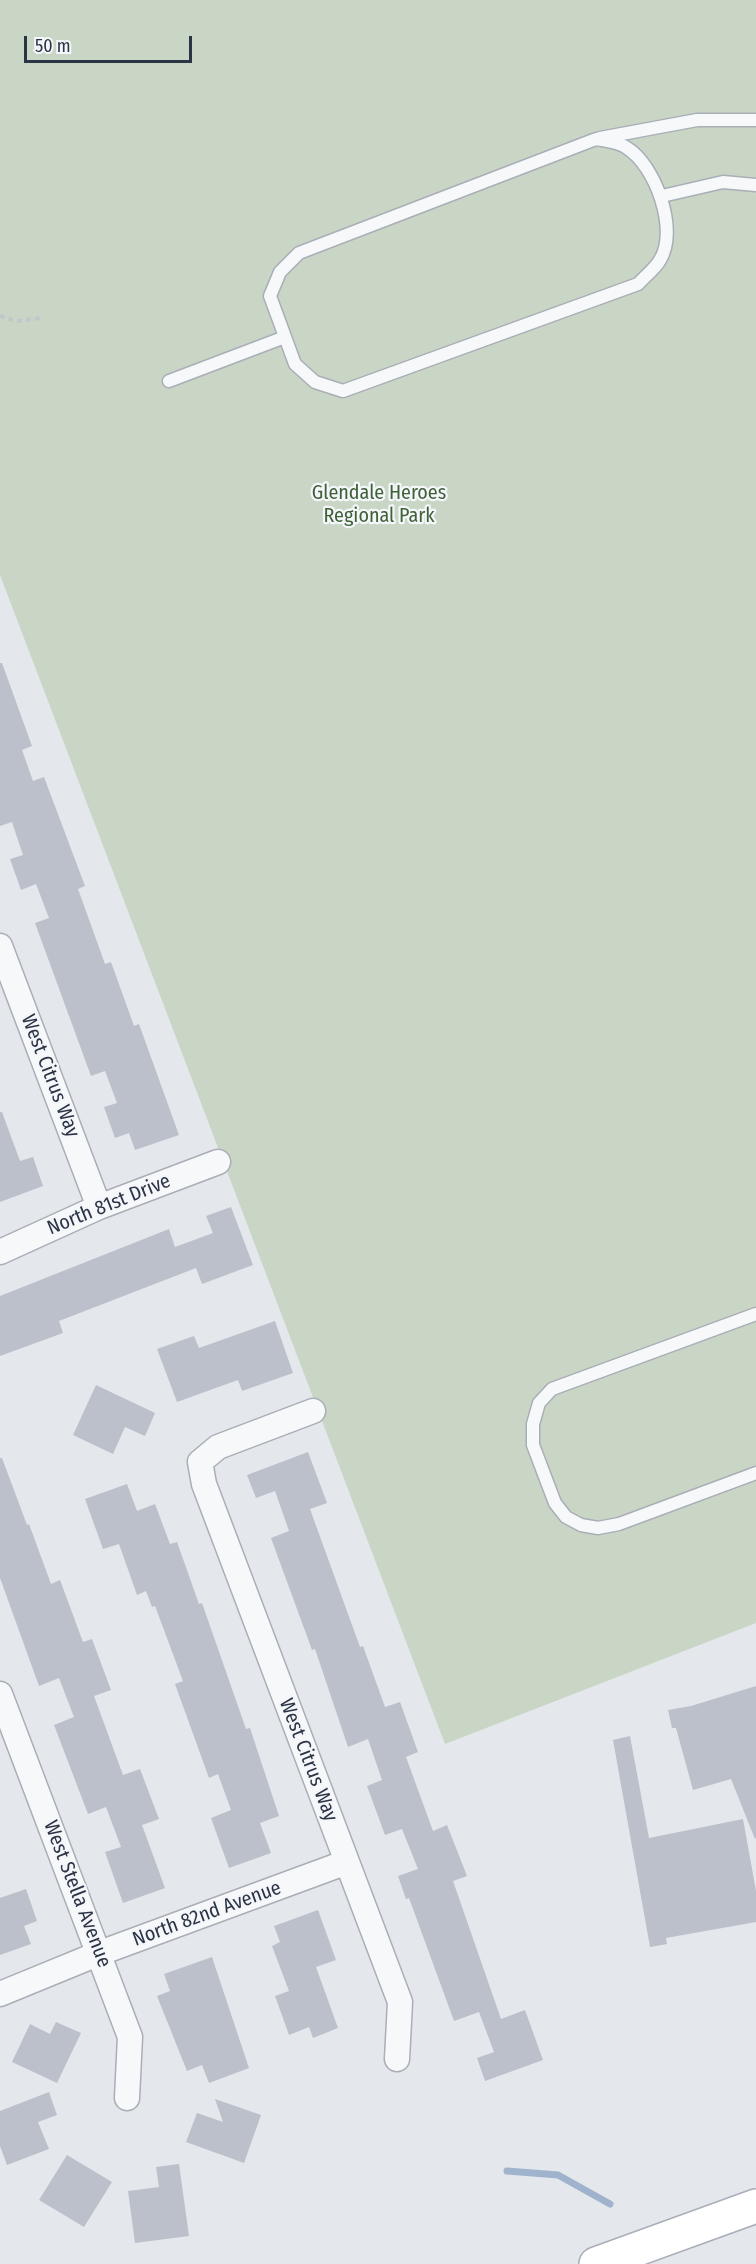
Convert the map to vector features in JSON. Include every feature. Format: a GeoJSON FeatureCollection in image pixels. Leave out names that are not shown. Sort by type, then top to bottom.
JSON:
{"type":"FeatureCollection","features":[{"type":"Feature","properties":{"kind":"main road"},"geometry":{"type":"LineString","coordinates":[[596,2264],[756,2206]]}},
{"type":"Feature","properties":{"kind":"street","name":"West Citrus Way"},"geometry":{"type":"LineString","coordinates":[[2,959],[99,1207]]}},
{"type":"Feature","properties":{"kind":"street","name":"North 81st Drive"},"geometry":{"type":"LineString","coordinates":[[0,1251],[99,1207],[218,1162]]}},
{"type":"Feature","properties":{"kind":"street","name":"West Citrus Way"},"geometry":{"type":"LineString","coordinates":[[313,1411],[218,1447],[200,1462],[204,1484],[400,2002],[397,2059]]}},
{"type":"Feature","properties":{"kind":"street","name":"West Stella Avenue"},"geometry":{"type":"LineString","coordinates":[[0,1694],[130,2037],[127,2098]]}},
{"type":"Feature","properties":{"kind":"street","name":"North 82nd Avenue"},"geometry":{"type":"LineString","coordinates":[[0,1994],[100,1953],[347,1862]]}},
{"type":"Feature","properties":{"kind":"lane"},"geometry":{"type":"LineString","coordinates":[[596,139],[626,146],[642,159],[662,196],[667,229],[661,260],[638,284],[343,391],[315,382],[295,364],[270,296],[280,272],[299,253],[596,139],[697,120],[756,120]]}},
{"type":"Feature","properties":{"kind":"lane"},"geometry":{"type":"LineString","coordinates":[[662,196],[723,182],[756,185]]}},
{"type":"Feature","properties":{"kind":"lane"},"geometry":{"type":"LineString","coordinates":[[170,381],[285,337]]}},
{"type":"Feature","properties":{"kind":"lane"},"geometry":{"type":"LineString","coordinates":[[756,1314],[552,1389],[539,1403],[533,1424],[532,1445],[555,1503],[567,1517],[581,1525],[598,1528],[631,1520],[756,1473]]}},
{"type":"Feature","properties":{"kind":"path"},"geometry":{"type":"LineString","coordinates":[[0,316],[17,321],[42,318]]}},
{"type":"Feature","properties":{"kind":"green space","name":"Glendale Heroes Regional Park"},"geometry":{"type":"Polygon","coordinates":[[[0,0],[756,0],[756,1623],[445,1744],[0,575],[0,0]]]}},
{"type":"Feature","properties":{"kind":"building"},"geometry":{"type":"Polygon","coordinates":[[[0,663],[2,663],[32,746],[22,750],[33,781],[44,777],[85,886],[78,889],[105,964],[111,962],[134,1026],[139,1024],[179,1135],[135,1150],[129,1133],[115,1138],[104,1107],[117,1103],[105,1071],[91,1076],[35,923],[49,918],[36,884],[21,890],[10,859],[23,855],[12,822],[0,826],[0,663]]]}},
{"type":"Feature","properties":{"kind":"building"},"geometry":{"type":"Polygon","coordinates":[[[0,1112],[2,1112],[20,1161],[33,1157],[43,1186],[0,1202],[0,1112]]]}},
{"type":"Feature","properties":{"kind":"building"},"geometry":{"type":"Polygon","coordinates":[[[231,1207],[253,1265],[202,1284],[196,1268],[59,1321],[63,1333],[0,1356],[0,1296],[169,1229],[175,1247],[213,1233],[206,1216],[231,1207]]]}},
{"type":"Feature","properties":{"kind":"building"},"geometry":{"type":"Polygon","coordinates":[[[275,1321],[293,1373],[242,1391],[238,1380],[177,1402],[157,1349],[194,1336],[199,1348],[275,1321]]]}},
{"type":"Feature","properties":{"kind":"building"},"geometry":{"type":"Polygon","coordinates":[[[96,1385],[155,1413],[145,1436],[125,1427],[113,1454],[73,1435],[96,1385]]]}},
{"type":"Feature","properties":{"kind":"building"},"geometry":{"type":"Polygon","coordinates":[[[308,1452],[327,1503],[310,1509],[360,1647],[363,1646],[385,1707],[400,1702],[418,1752],[406,1757],[433,1831],[447,1825],[467,1876],[453,1881],[501,2019],[525,2010],[543,2060],[485,2081],[477,2058],[494,2052],[479,2012],[454,2021],[409,1898],[406,1899],[398,1876],[418,1869],[402,1829],[385,1835],[367,1786],[382,1780],[368,1739],[348,1747],[315,1649],[312,1650],[271,1538],[289,1531],[275,1491],[256,1498],[247,1475],[308,1452]]]}},
{"type":"Feature","properties":{"kind":"building"},"geometry":{"type":"Polygon","coordinates":[[[0,1458],[2,1458],[27,1525],[29,1524],[51,1584],[60,1580],[83,1642],[92,1639],[111,1690],[94,1696],[123,1775],[140,1769],[159,1819],[142,1825],[165,1888],[123,1903],[105,1852],[121,1847],[106,1807],[88,1814],[54,1725],[74,1717],[59,1678],[39,1686],[0,1578],[0,1458]]]}},
{"type":"Feature","properties":{"kind":"building"},"geometry":{"type":"Polygon","coordinates":[[[127,1484],[137,1511],[155,1504],[170,1544],[177,1542],[199,1604],[202,1603],[246,1729],[250,1728],[279,1816],[260,1823],[271,1853],[229,1868],[211,1818],[231,1810],[218,1774],[209,1778],[175,1684],[183,1681],[155,1606],[152,1607],[146,1591],[137,1595],[119,1544],[103,1549],[85,1499],[127,1484]]]}},
{"type":"Feature","properties":{"kind":"building"},"geometry":{"type":"Polygon","coordinates":[[[756,1686],[755,1839],[731,1779],[693,1790],[676,1728],[672,1728],[668,1710],[691,1706],[756,1686]]]}},
{"type":"Feature","properties":{"kind":"building"},"geometry":{"type":"Polygon","coordinates":[[[630,1736],[649,1838],[743,1819],[756,1891],[756,1922],[666,1938],[667,1944],[650,1947],[613,1740],[630,1736]]]}},
{"type":"Feature","properties":{"kind":"building"},"geometry":{"type":"Polygon","coordinates":[[[26,1889],[37,1921],[24,1926],[31,1944],[0,1955],[0,1898],[26,1889]]]}},
{"type":"Feature","properties":{"kind":"building"},"geometry":{"type":"Polygon","coordinates":[[[318,1910],[336,1960],[316,1967],[338,2028],[313,2038],[309,2027],[289,2035],[275,1996],[289,1991],[272,1946],[280,1942],[274,1926],[318,1910]]]}},
{"type":"Feature","properties":{"kind":"building"},"geometry":{"type":"Polygon","coordinates":[[[212,1957],[249,2068],[209,2083],[202,2065],[187,2071],[157,1996],[170,1991],[164,1974],[212,1957]]]}},
{"type":"Feature","properties":{"kind":"building"},"geometry":{"type":"Polygon","coordinates":[[[56,2022],[81,2033],[57,2083],[12,2062],[30,2024],[50,2034],[56,2022]]]}},
{"type":"Feature","properties":{"kind":"building"},"geometry":{"type":"Polygon","coordinates":[[[49,2092],[57,2115],[38,2122],[49,2149],[7,2165],[0,2146],[0,2111],[49,2092]]]}},
{"type":"Feature","properties":{"kind":"building"},"geometry":{"type":"Polygon","coordinates":[[[215,2099],[261,2115],[244,2163],[186,2142],[197,2113],[223,2122],[215,2099]]]}},
{"type":"Feature","properties":{"kind":"building"},"geometry":{"type":"Polygon","coordinates":[[[67,2155],[112,2182],[84,2227],[39,2200],[67,2155]]]}},
{"type":"Feature","properties":{"kind":"building"},"geometry":{"type":"Polygon","coordinates":[[[179,2164],[189,2236],[135,2243],[128,2191],[159,2187],[156,2167],[179,2164]]]}},
{"type":"Feature","properties":{"kind":"waterway"},"geometry":{"type":"LineString","coordinates":[[507,2171],[558,2175],[610,2204]]}}]}
